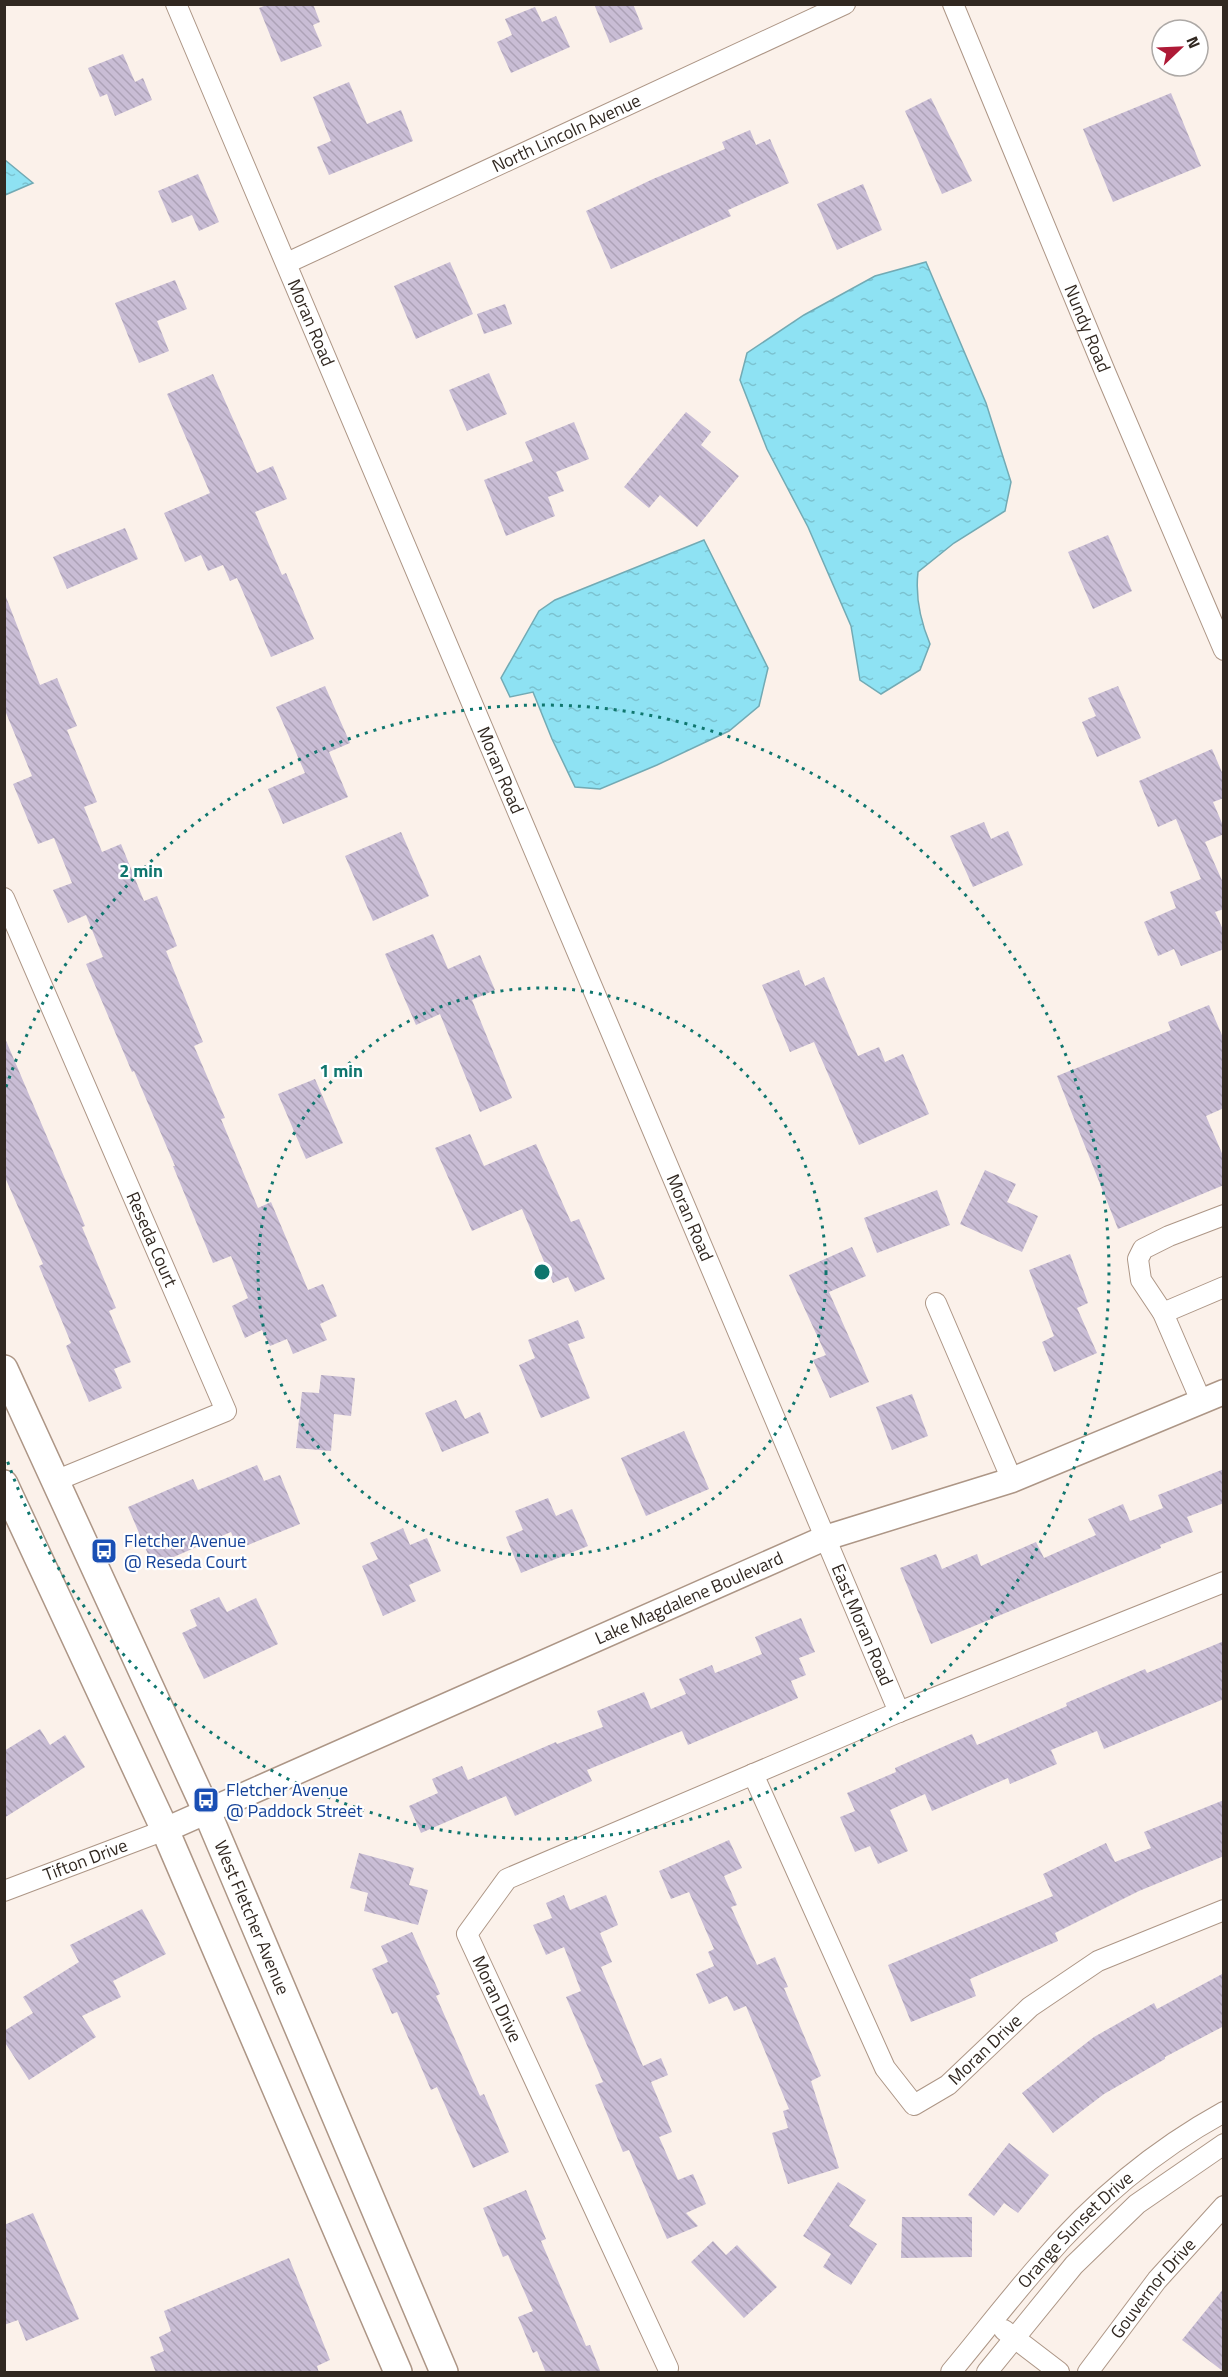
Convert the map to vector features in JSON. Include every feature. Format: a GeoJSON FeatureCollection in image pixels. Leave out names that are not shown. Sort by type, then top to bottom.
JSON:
{"type":"FeatureCollection","features":[{"type":"Feature","properties":{"kind":"main road","name":"West Fletcher Avenue"},"geometry":{"type":"LineString","coordinates":[[4,1369],[207,1812],[444,2373]]}},
{"type":"Feature","properties":{"kind":"main road"},"geometry":{"type":"LineString","coordinates":[[4,1484],[165,1830],[399,2373]]}},
{"type":"Feature","properties":{"kind":"street","name":"Moran Road"},"geometry":{"type":"LineString","coordinates":[[176,4],[825,1538]]}},
{"type":"Feature","properties":{"kind":"street","name":"North Lincoln Avenue"},"geometry":{"type":"LineString","coordinates":[[287,263],[845,4]]}},
{"type":"Feature","properties":{"kind":"street","name":"Nundy Road"},"geometry":{"type":"LineString","coordinates":[[953,4],[1106,374],[1224,650]]}},
{"type":"Feature","properties":{"kind":"street","name":"Reseda Court"},"geometry":{"type":"LineString","coordinates":[[4,898],[226,1411],[55,1481]]}},
{"type":"Feature","properties":{"kind":"street"},"geometry":{"type":"LineString","coordinates":[[1201,1401],[1163,1312],[1141,1280],[1138,1259],[1143,1250],[1169,1236],[1224,1215]]}},
{"type":"Feature","properties":{"kind":"street"},"geometry":{"type":"LineString","coordinates":[[1163,1312],[1224,1287]]}},
{"type":"Feature","properties":{"kind":"street"},"geometry":{"type":"LineString","coordinates":[[936,1304],[1011,1480]]}},
{"type":"Feature","properties":{"kind":"street","name":"Lake Magdalene Boulevard"},"geometry":{"type":"LineString","coordinates":[[165,1830],[825,1538],[1011,1480],[1224,1392]]}},
{"type":"Feature","properties":{"kind":"street","name":"East Moran Road"},"geometry":{"type":"LineString","coordinates":[[825,1538],[899,1712]]}},
{"type":"Feature","properties":{"kind":"street","name":"Moran Drive"},"geometry":{"type":"LineString","coordinates":[[668,2368],[467,1934],[507,1879],[899,1712],[1224,1582]]}},
{"type":"Feature","properties":{"kind":"street","name":"Moran Drive"},"geometry":{"type":"LineString","coordinates":[[753,1774],[885,2068],[914,2105],[948,2085],[1030,2007],[1098,1961],[1224,1910]]}},
{"type":"Feature","properties":{"kind":"street","name":"Tifton Drive"},"geometry":{"type":"LineString","coordinates":[[4,1891],[165,1830]]}},
{"type":"Feature","properties":{"kind":"street","name":"Orange Sunset Drive"},"geometry":{"type":"LineString","coordinates":[[951,2373],[1042,2261],[1105,2197],[1188,2132],[1224,2112]]}},
{"type":"Feature","properties":{"kind":"street","name":"Orange Sunset Drive"},"geometry":{"type":"LineString","coordinates":[[987,2373],[1074,2265],[1137,2205],[1224,2144]]}},
{"type":"Feature","properties":{"kind":"street","name":"Gouvernor Drive"},"geometry":{"type":"LineString","coordinates":[[1088,2373],[1157,2280],[1224,2206]]}},
{"type":"Feature","properties":{"kind":"street"},"geometry":{"type":"LineString","coordinates":[[993,2322],[1059,2373]]}},
{"type":"Feature","properties":{"kind":"water"},"geometry":{"type":"Polygon","coordinates":[[[5,160],[33,183],[5,195],[5,160]]]}},
{"type":"Feature","properties":{"kind":"water"},"geometry":{"type":"Polygon","coordinates":[[[926,262],[986,403],[1011,482],[1005,511],[954,543],[918,572],[919,609],[930,644],[920,670],[881,694],[860,680],[851,626],[808,527],[767,449],[740,380],[747,353],[804,315],[875,276],[926,262]]]}},
{"type":"Feature","properties":{"kind":"water"},"geometry":{"type":"Polygon","coordinates":[[[704,540],[768,668],[759,706],[729,731],[657,765],[600,789],[575,787],[533,692],[510,697],[501,678],[539,611],[555,600],[704,540]]]}},
{"type":"Feature","properties":{"kind":"building"},"geometry":{"type":"Polygon","coordinates":[[[269,4],[313,4],[320,22],[313,25],[322,46],[281,62],[259,8],[269,4]]]}},
{"type":"Feature","properties":{"kind":"building"},"geometry":{"type":"Polygon","coordinates":[[[594,4],[633,4],[643,29],[610,43],[594,4]]]}},
{"type":"Feature","properties":{"kind":"building"},"geometry":{"type":"Polygon","coordinates":[[[535,7],[542,22],[556,16],[570,47],[511,73],[497,42],[512,35],[505,19],[535,7]]]}},
{"type":"Feature","properties":{"kind":"building"},"geometry":{"type":"Polygon","coordinates":[[[123,54],[135,82],[143,78],[152,100],[115,116],[107,94],[100,97],[88,68],[123,54]]]}},
{"type":"Feature","properties":{"kind":"building"},"geometry":{"type":"Polygon","coordinates":[[[349,82],[367,124],[401,110],[413,141],[329,175],[317,147],[331,141],[313,97],[349,82]]]}},
{"type":"Feature","properties":{"kind":"building"},"geometry":{"type":"Polygon","coordinates":[[[1171,93],[1201,166],[1113,202],[1083,129],[1171,93]]]}},
{"type":"Feature","properties":{"kind":"building"},"geometry":{"type":"Polygon","coordinates":[[[931,98],[972,181],[942,194],[905,111],[931,98]]]}},
{"type":"Feature","properties":{"kind":"building"},"geometry":{"type":"Polygon","coordinates":[[[750,130],[756,145],[770,139],[789,183],[728,210],[731,216],[611,269],[586,211],[653,179],[725,149],[722,142],[750,130]]]}},
{"type":"Feature","properties":{"kind":"building"},"geometry":{"type":"Polygon","coordinates":[[[198,174],[219,222],[199,231],[192,215],[172,223],[158,191],[198,174]]]}},
{"type":"Feature","properties":{"kind":"building"},"geometry":{"type":"Polygon","coordinates":[[[863,184],[882,230],[837,250],[817,204],[863,184]]]}},
{"type":"Feature","properties":{"kind":"building"},"geometry":{"type":"Polygon","coordinates":[[[450,262],[473,314],[416,339],[394,286],[450,262]]]}},
{"type":"Feature","properties":{"kind":"building"},"geometry":{"type":"Polygon","coordinates":[[[175,280],[187,309],[157,321],[169,351],[139,363],[115,303],[175,280]]]}},
{"type":"Feature","properties":{"kind":"building"},"geometry":{"type":"Polygon","coordinates":[[[505,304],[512,324],[484,334],[477,314],[505,304]]]}},
{"type":"Feature","properties":{"kind":"building"},"geometry":{"type":"Polygon","coordinates":[[[489,373],[507,414],[467,431],[449,390],[489,373]]]}},
{"type":"Feature","properties":{"kind":"building"},"geometry":{"type":"Polygon","coordinates":[[[213,374],[257,473],[273,466],[287,499],[255,512],[282,575],[286,573],[314,639],[271,657],[237,578],[230,581],[223,565],[208,571],[201,555],[185,562],[164,513],[210,493],[167,394],[213,374]]]}},
{"type":"Feature","properties":{"kind":"building"},"geometry":{"type":"Polygon","coordinates":[[[686,412],[711,432],[701,445],[739,476],[697,527],[660,495],[649,508],[624,487],[686,412]]]}},
{"type":"Feature","properties":{"kind":"building"},"geometry":{"type":"Polygon","coordinates":[[[574,422],[589,459],[556,472],[564,491],[548,497],[555,516],[506,536],[484,480],[533,461],[525,442],[574,422]]]}},
{"type":"Feature","properties":{"kind":"building"},"geometry":{"type":"Polygon","coordinates":[[[125,528],[138,559],[67,589],[53,557],[125,528]]]}},
{"type":"Feature","properties":{"kind":"building"},"geometry":{"type":"Polygon","coordinates":[[[1108,535],[1132,591],[1093,609],[1068,552],[1108,535]]]}},
{"type":"Feature","properties":{"kind":"building"},"geometry":{"type":"Polygon","coordinates":[[[6,597],[40,685],[57,678],[77,726],[67,730],[97,802],[84,807],[102,852],[121,844],[144,901],[157,896],[177,946],[166,951],[203,1042],[194,1046],[225,1118],[221,1119],[258,1208],[271,1202],[308,1290],[323,1284],[337,1316],[320,1324],[327,1340],[293,1354],[287,1339],[270,1346],[262,1330],[245,1338],[232,1306],[248,1298],[231,1256],[213,1263],[173,1166],[175,1166],[86,964],[103,957],[86,915],[68,923],[53,890],[72,883],[54,838],[38,844],[13,784],[32,776],[4,708],[6,597]]]}},
{"type":"Feature","properties":{"kind":"building"},"geometry":{"type":"Polygon","coordinates":[[[325,686],[350,743],[329,752],[348,797],[283,824],[268,789],[305,773],[276,707],[325,686]]]}},
{"type":"Feature","properties":{"kind":"building"},"geometry":{"type":"Polygon","coordinates":[[[1118,686],[1141,738],[1097,757],[1082,722],[1096,716],[1088,698],[1118,686]]]}},
{"type":"Feature","properties":{"kind":"building"},"geometry":{"type":"Polygon","coordinates":[[[1212,749],[1224,777],[1224,798],[1213,802],[1224,828],[1224,834],[1205,842],[1224,885],[1224,909],[1215,912],[1224,932],[1224,949],[1181,966],[1174,949],[1158,956],[1144,922],[1176,908],[1170,892],[1201,879],[1176,819],[1158,827],[1139,781],[1212,749]]]}},
{"type":"Feature","properties":{"kind":"building"},"geometry":{"type":"Polygon","coordinates":[[[984,822],[991,839],[1008,831],[1023,865],[973,887],[950,836],[984,822]]]}},
{"type":"Feature","properties":{"kind":"building"},"geometry":{"type":"Polygon","coordinates":[[[401,832],[429,896],[373,921],[345,856],[401,832]]]}},
{"type":"Feature","properties":{"kind":"building"},"geometry":{"type":"Polygon","coordinates":[[[433,934],[448,969],[480,955],[495,990],[472,1000],[512,1098],[480,1112],[440,1014],[416,1025],[385,954],[433,934]]]}},
{"type":"Feature","properties":{"kind":"building"},"geometry":{"type":"Polygon","coordinates":[[[799,970],[805,986],[824,977],[858,1056],[879,1047],[885,1062],[903,1054],[929,1114],[859,1145],[814,1042],[790,1052],[762,985],[799,970]]]}},
{"type":"Feature","properties":{"kind":"building"},"geometry":{"type":"Polygon","coordinates":[[[1209,1005],[1224,1040],[1224,1108],[1206,1116],[1224,1158],[1224,1185],[1118,1229],[1057,1076],[1171,1030],[1168,1022],[1209,1005]]]}},
{"type":"Feature","properties":{"kind":"building"},"geometry":{"type":"Polygon","coordinates":[[[4,1036],[85,1226],[82,1227],[116,1308],[109,1311],[131,1362],[114,1369],[122,1388],[89,1402],[66,1346],[71,1343],[39,1266],[43,1264],[4,1175],[4,1036]]]}},
{"type":"Feature","properties":{"kind":"building"},"geometry":{"type":"Polygon","coordinates":[[[315,1079],[343,1143],[306,1159],[278,1094],[315,1079]]]}},
{"type":"Feature","properties":{"kind":"building"},"geometry":{"type":"Polygon","coordinates":[[[470,1134],[484,1166],[536,1144],[571,1222],[579,1219],[605,1279],[575,1292],[568,1277],[553,1283],[522,1209],[472,1231],[435,1148],[470,1134]]]}},
{"type":"Feature","properties":{"kind":"building"},"geometry":{"type":"Polygon","coordinates":[[[985,1170],[1016,1184],[1007,1202],[1038,1216],[1022,1252],[960,1224],[985,1170]]]}},
{"type":"Feature","properties":{"kind":"building"},"geometry":{"type":"Polygon","coordinates":[[[937,1190],[950,1225],[877,1253],[864,1218],[937,1190]]]}},
{"type":"Feature","properties":{"kind":"building"},"geometry":{"type":"Polygon","coordinates":[[[852,1247],[866,1276],[829,1292],[869,1382],[830,1398],[813,1360],[826,1355],[789,1275],[852,1247]]]}},
{"type":"Feature","properties":{"kind":"building"},"geometry":{"type":"Polygon","coordinates":[[[1070,1254],[1088,1303],[1077,1308],[1097,1353],[1054,1372],[1042,1342],[1054,1336],[1029,1270],[1070,1254]]]}},
{"type":"Feature","properties":{"kind":"building"},"geometry":{"type":"Polygon","coordinates":[[[578,1320],[585,1338],[568,1344],[590,1398],[541,1418],[519,1365],[535,1358],[528,1340],[578,1320]]]}},
{"type":"Feature","properties":{"kind":"building"},"geometry":{"type":"Polygon","coordinates":[[[321,1375],[355,1378],[351,1416],[334,1414],[331,1451],[296,1448],[302,1392],[319,1393],[321,1375]]]}},
{"type":"Feature","properties":{"kind":"building"},"geometry":{"type":"Polygon","coordinates":[[[912,1394],[928,1436],[892,1450],[876,1407],[912,1394]]]}},
{"type":"Feature","properties":{"kind":"building"},"geometry":{"type":"Polygon","coordinates":[[[456,1400],[465,1419],[480,1412],[489,1433],[442,1452],[425,1413],[456,1400]]]}},
{"type":"Feature","properties":{"kind":"building"},"geometry":{"type":"Polygon","coordinates":[[[684,1431],[709,1489],[646,1516],[621,1458],[684,1431]]]}},
{"type":"Feature","properties":{"kind":"building"},"geometry":{"type":"Polygon","coordinates":[[[257,1465],[264,1481],[280,1475],[300,1524],[238,1549],[231,1532],[153,1566],[128,1507],[193,1479],[198,1490],[257,1465]]]}},
{"type":"Feature","properties":{"kind":"building"},"geometry":{"type":"Polygon","coordinates":[[[1224,1469],[1224,1503],[1187,1517],[1193,1532],[1160,1545],[1161,1548],[931,1644],[900,1568],[936,1554],[942,1569],[977,1554],[981,1566],[1036,1542],[1044,1558],[1096,1535],[1088,1519],[1123,1504],[1130,1521],[1163,1508],[1158,1495],[1224,1469]]]}},
{"type":"Feature","properties":{"kind":"building"},"geometry":{"type":"Polygon","coordinates":[[[548,1498],[556,1516],[572,1509],[588,1546],[521,1573],[506,1537],[523,1530],[515,1511],[548,1498]]]}},
{"type":"Feature","properties":{"kind":"building"},"geometry":{"type":"Polygon","coordinates":[[[403,1528],[410,1545],[427,1538],[441,1571],[409,1585],[416,1601],[383,1616],[362,1566],[378,1559],[370,1543],[403,1528]]]}},
{"type":"Feature","properties":{"kind":"building"},"geometry":{"type":"Polygon","coordinates":[[[219,1597],[227,1612],[256,1598],[278,1644],[204,1679],[182,1633],[197,1626],[190,1610],[219,1597]]]}},
{"type":"Feature","properties":{"kind":"building"},"geometry":{"type":"Polygon","coordinates":[[[801,1618],[815,1652],[799,1658],[806,1675],[791,1681],[798,1698],[688,1745],[682,1731],[587,1770],[592,1781],[515,1816],[506,1796],[421,1833],[409,1806],[438,1793],[432,1779],[462,1766],[468,1780],[556,1742],[557,1744],[603,1727],[597,1711],[644,1692],[651,1709],[686,1694],[679,1679],[712,1665],[715,1673],[762,1654],[755,1637],[801,1618]]]}},
{"type":"Feature","properties":{"kind":"building"},"geometry":{"type":"Polygon","coordinates":[[[1224,1641],[1224,1699],[1104,1749],[1097,1731],[1051,1750],[1057,1764],[1010,1784],[1008,1778],[932,1811],[925,1794],[890,1810],[908,1851],[878,1864],[870,1846],[855,1852],[840,1817],[855,1811],[847,1793],[896,1772],[895,1768],[972,1734],[977,1745],[1145,1669],[1147,1673],[1224,1641]]]}},
{"type":"Feature","properties":{"kind":"building"},"geometry":{"type":"Polygon","coordinates":[[[40,1729],[50,1745],[65,1735],[85,1767],[4,1818],[4,1751],[40,1729]]]}},
{"type":"Feature","properties":{"kind":"building"},"geometry":{"type":"Polygon","coordinates":[[[1224,1800],[1224,1856],[1139,1891],[1055,1933],[1058,1941],[970,1979],[976,1996],[911,2022],[888,1965],[1053,1896],[1043,1874],[1106,1843],[1115,1862],[1151,1848],[1144,1832],[1224,1800]]]}},
{"type":"Feature","properties":{"kind":"building"},"geometry":{"type":"Polygon","coordinates":[[[729,1840],[742,1868],[724,1876],[737,1905],[731,1907],[757,1965],[775,1957],[788,1987],[784,1988],[821,2076],[811,2081],[839,2168],[788,2184],[772,2133],[788,2128],[783,2111],[789,2109],[746,2006],[734,2011],[727,1996],[709,2004],[696,1974],[714,1966],[708,1952],[714,1949],[689,1892],[671,1899],[659,1871],[729,1840]]]}},
{"type":"Feature","properties":{"kind":"building"},"geometry":{"type":"Polygon","coordinates":[[[359,1853],[414,1868],[409,1885],[428,1890],[418,1925],[364,1911],[368,1893],[350,1888],[359,1853]]]}},
{"type":"Feature","properties":{"kind":"building"},"geometry":{"type":"Polygon","coordinates":[[[564,1895],[570,1910],[606,1895],[618,1925],[600,1933],[612,1962],[601,1967],[643,2066],[661,2058],[668,2075],[651,2082],[672,2132],[659,2137],[678,2180],[693,2174],[706,2204],[686,2213],[698,2226],[667,2239],[629,2150],[623,2152],[595,2085],[603,2082],[566,1997],[581,1991],[564,1947],[546,1955],[533,1925],[552,1918],[546,1903],[564,1895]]]}},
{"type":"Feature","properties":{"kind":"building"},"geometry":{"type":"Polygon","coordinates":[[[142,1909],[166,1954],[113,1981],[121,1997],[82,2016],[96,2037],[29,2080],[4,2041],[4,2031],[33,2013],[23,1997],[79,1962],[70,1945],[142,1909]]]}},
{"type":"Feature","properties":{"kind":"building"},"geometry":{"type":"Polygon","coordinates":[[[412,1932],[440,1994],[436,1996],[480,2096],[484,2094],[509,2152],[473,2168],[437,2087],[431,2090],[397,2012],[392,2014],[372,1969],[388,1962],[381,1946],[412,1932]]]}},
{"type":"Feature","properties":{"kind":"building"},"geometry":{"type":"Polygon","coordinates":[[[1224,1973],[1224,2026],[1165,2057],[1104,2094],[1053,2133],[1022,2093],[1094,2037],[1154,2003],[1157,2009],[1224,1973]]]}},
{"type":"Feature","properties":{"kind":"building"},"geometry":{"type":"Polygon","coordinates":[[[1009,2143],[1049,2175],[1018,2213],[1004,2203],[994,2216],[968,2195],[1009,2143]]]}},
{"type":"Feature","properties":{"kind":"building"},"geometry":{"type":"Polygon","coordinates":[[[838,2182],[866,2200],[849,2226],[877,2244],[851,2285],[823,2267],[831,2254],[803,2236],[838,2182]]]}},
{"type":"Feature","properties":{"kind":"building"},"geometry":{"type":"Polygon","coordinates":[[[526,2190],[546,2239],[541,2241],[586,2346],[590,2345],[601,2373],[546,2373],[537,2351],[533,2353],[518,2317],[533,2311],[508,2255],[503,2257],[483,2208],[526,2190]]]}},
{"type":"Feature","properties":{"kind":"building"},"geometry":{"type":"Polygon","coordinates":[[[33,2213],[79,2319],[26,2341],[18,2320],[4,2325],[4,2225],[33,2213]]]}},
{"type":"Feature","properties":{"kind":"building"},"geometry":{"type":"Polygon","coordinates":[[[902,2217],[972,2217],[972,2257],[901,2258],[902,2217]]]}},
{"type":"Feature","properties":{"kind":"building"},"geometry":{"type":"Polygon","coordinates":[[[713,2241],[726,2255],[737,2245],[777,2287],[744,2318],[691,2262],[713,2241]]]}},
{"type":"Feature","properties":{"kind":"building"},"geometry":{"type":"Polygon","coordinates":[[[289,2258],[330,2360],[317,2366],[319,2373],[156,2373],[150,2357],[164,2351],[159,2337],[171,2331],[164,2311],[289,2258]]]}},
{"type":"Feature","properties":{"kind":"building"},"geometry":{"type":"Polygon","coordinates":[[[1224,2288],[1224,2372],[1182,2340],[1224,2288]]]}},
{"type":"Feature","properties":{"kind":"place","name":"Fletcher Avenue @ Reseda Court"},"geometry":{"type":"Point","coordinates":[104,1551]}},
{"type":"Feature","properties":{"kind":"place","name":"Fletcher Avenue @ Paddock Street"},"geometry":{"type":"Point","coordinates":[206,1800]}}]}
